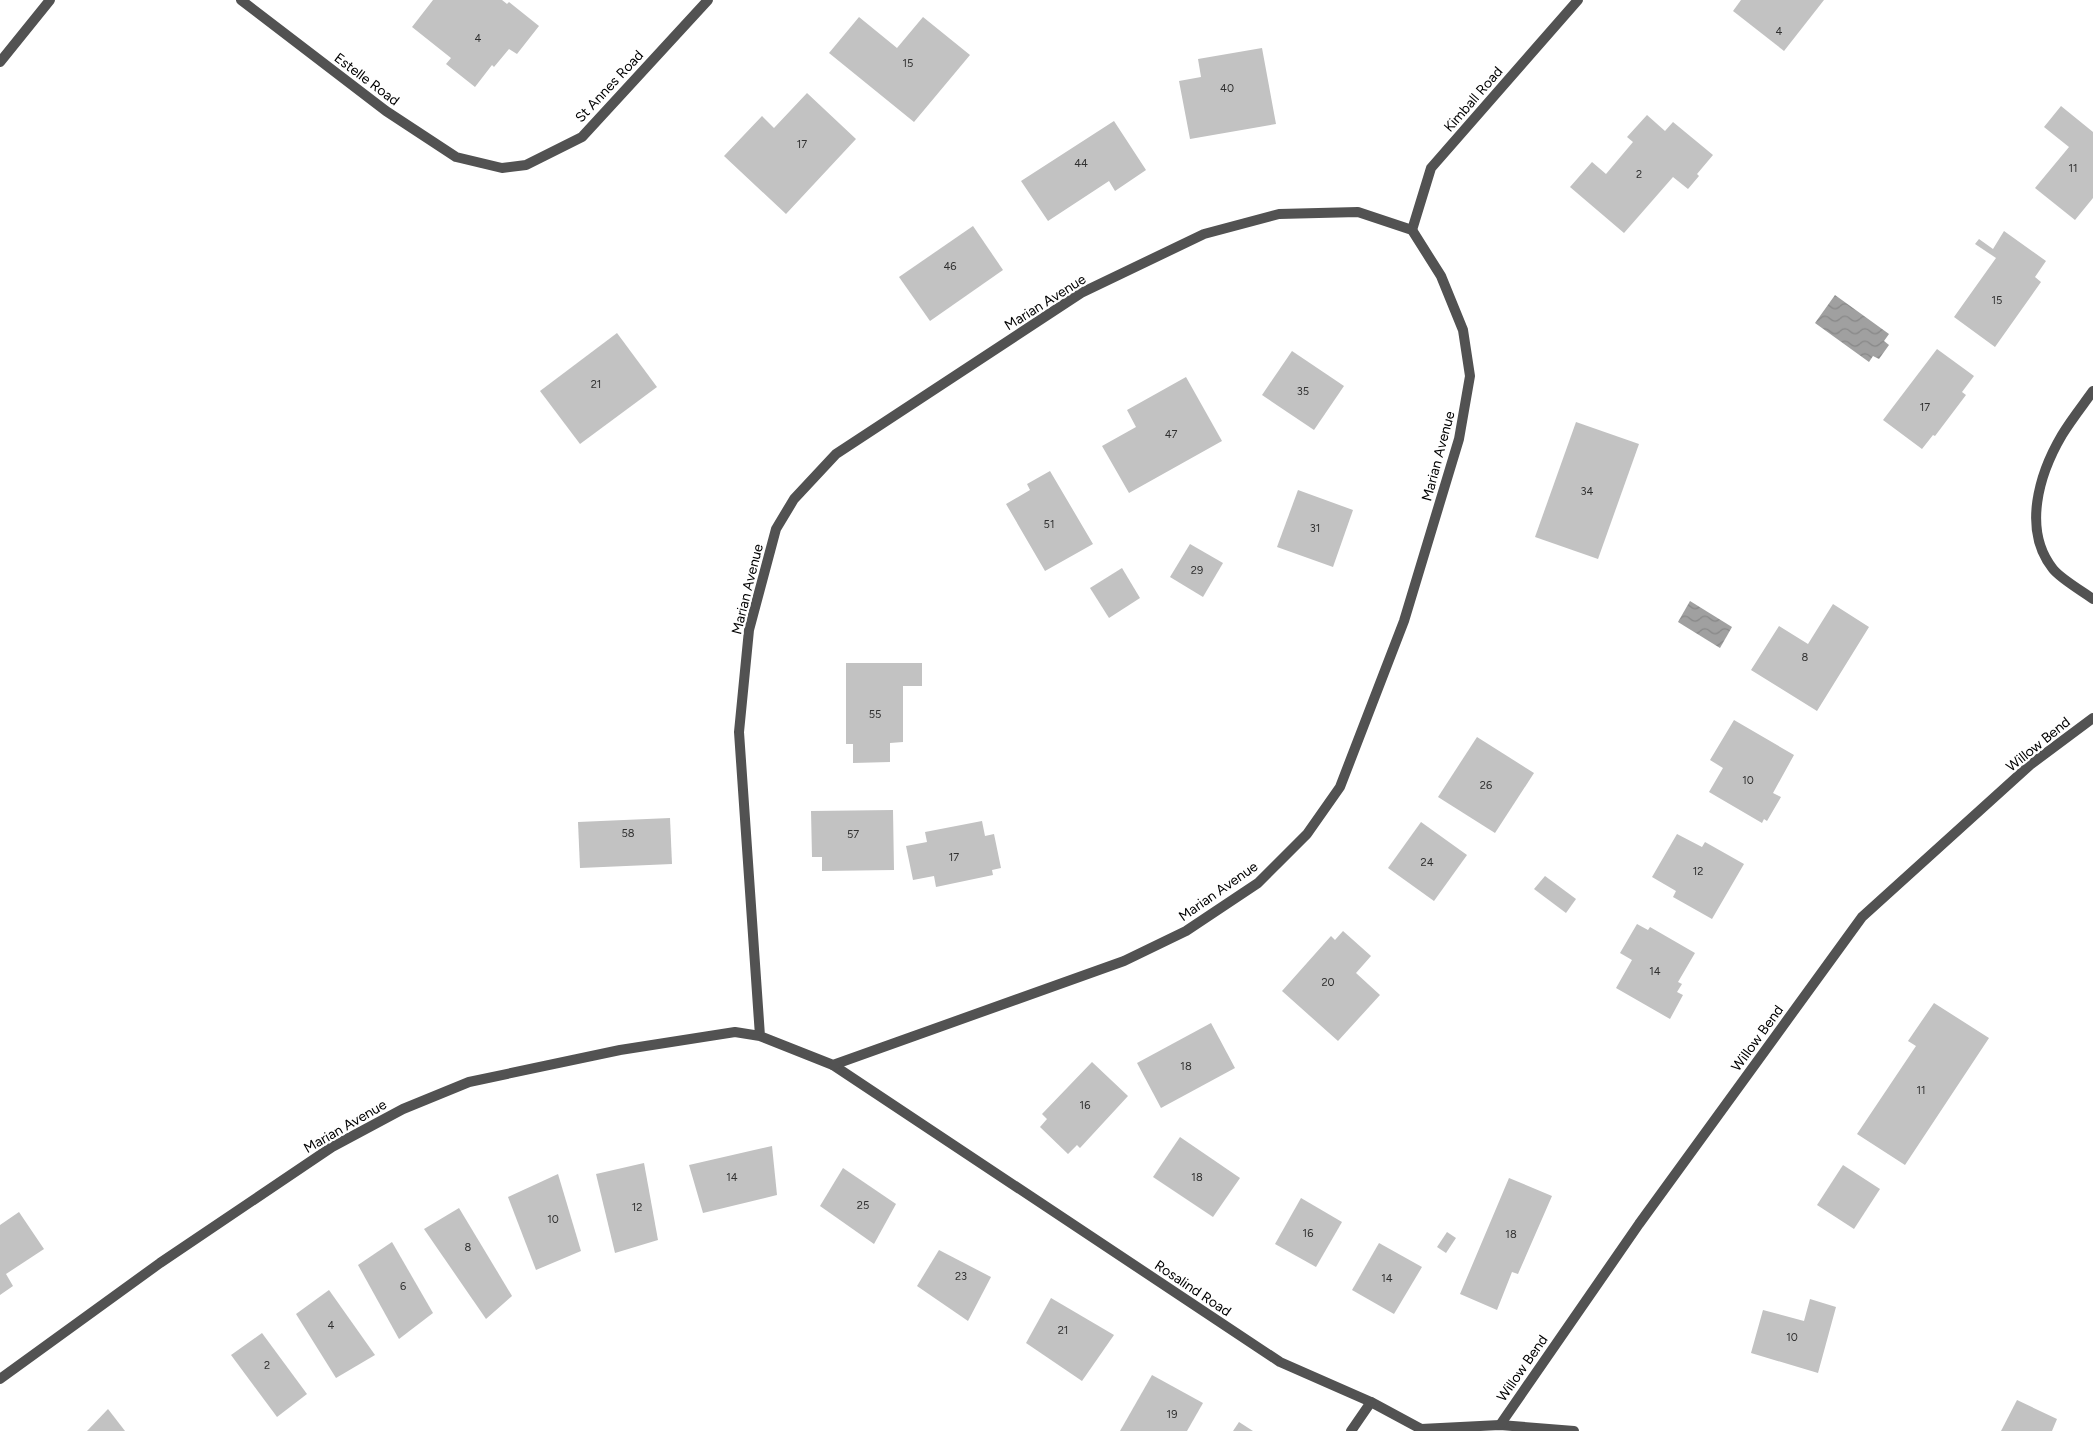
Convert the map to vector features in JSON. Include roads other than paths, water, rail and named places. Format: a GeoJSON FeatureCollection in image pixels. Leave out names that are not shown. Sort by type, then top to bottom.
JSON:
{"type":"FeatureCollection","features":[{"type":"Feature","properties":{"kind":"street"},"geometry":{"type":"LineString","coordinates":[[0,62],[50,0]]}},
{"type":"Feature","properties":{"kind":"street","name":"Estelle Road"},"geometry":{"type":"LineString","coordinates":[[241,0],[386,111],[456,157],[484,164]]}},
{"type":"Feature","properties":{"kind":"street","name":"St Annes Road"},"geometry":{"type":"LineString","coordinates":[[484,164],[502,168],[526,166],[582,137],[708,0]]}},
{"type":"Feature","properties":{"kind":"street","name":"Kimball Road"},"geometry":{"type":"LineString","coordinates":[[1412,230],[1431,168],[1578,0]]}},
{"type":"Feature","properties":{"kind":"street","name":"Marian Avenue"},"geometry":{"type":"LineString","coordinates":[[0,1379],[160,1263],[324,1152],[402,1109],[469,1082],[620,1050],[735,1032],[760,1036],[833,1065],[1124,961],[1186,931],[1258,883],[1307,834],[1340,787],[1404,622],[1459,439],[1470,376],[1463,330],[1441,276],[1412,230],[1358,212],[1278,214],[1204,234],[1081,293],[836,454],[794,498],[776,529],[749,630],[739,732],[760,1036]]}},
{"type":"Feature","properties":{"kind":"street"},"geometry":{"type":"LineString","coordinates":[[2093,391],[2062,435],[2044,470],[2036,505],[2037,539],[2053,570],[2093,599]]}},
{"type":"Feature","properties":{"kind":"street","name":"Willow Bend"},"geometry":{"type":"LineString","coordinates":[[1500,1425],[1639,1224],[1862,917],[2030,765],[2093,718]]}},
{"type":"Feature","properties":{"kind":"street","name":"Rosalind Road"},"geometry":{"type":"LineString","coordinates":[[833,1065],[1280,1362],[1372,1402],[1421,1429],[1500,1425],[1574,1431]]}},
{"type":"Feature","properties":{"kind":"street"},"geometry":{"type":"LineString","coordinates":[[1351,1431],[1372,1402]]}},
{"type":"Feature","properties":{"kind":"water"},"geometry":{"type":"Polygon","coordinates":[[[1835,295],[1889,334],[1884,341],[1889,345],[1879,359],[1873,356],[1869,362],[1815,323],[1835,295]]]}},
{"type":"Feature","properties":{"kind":"water"},"geometry":{"type":"Polygon","coordinates":[[[1690,601],[1732,627],[1720,648],[1678,622],[1690,601]]]}}]}
